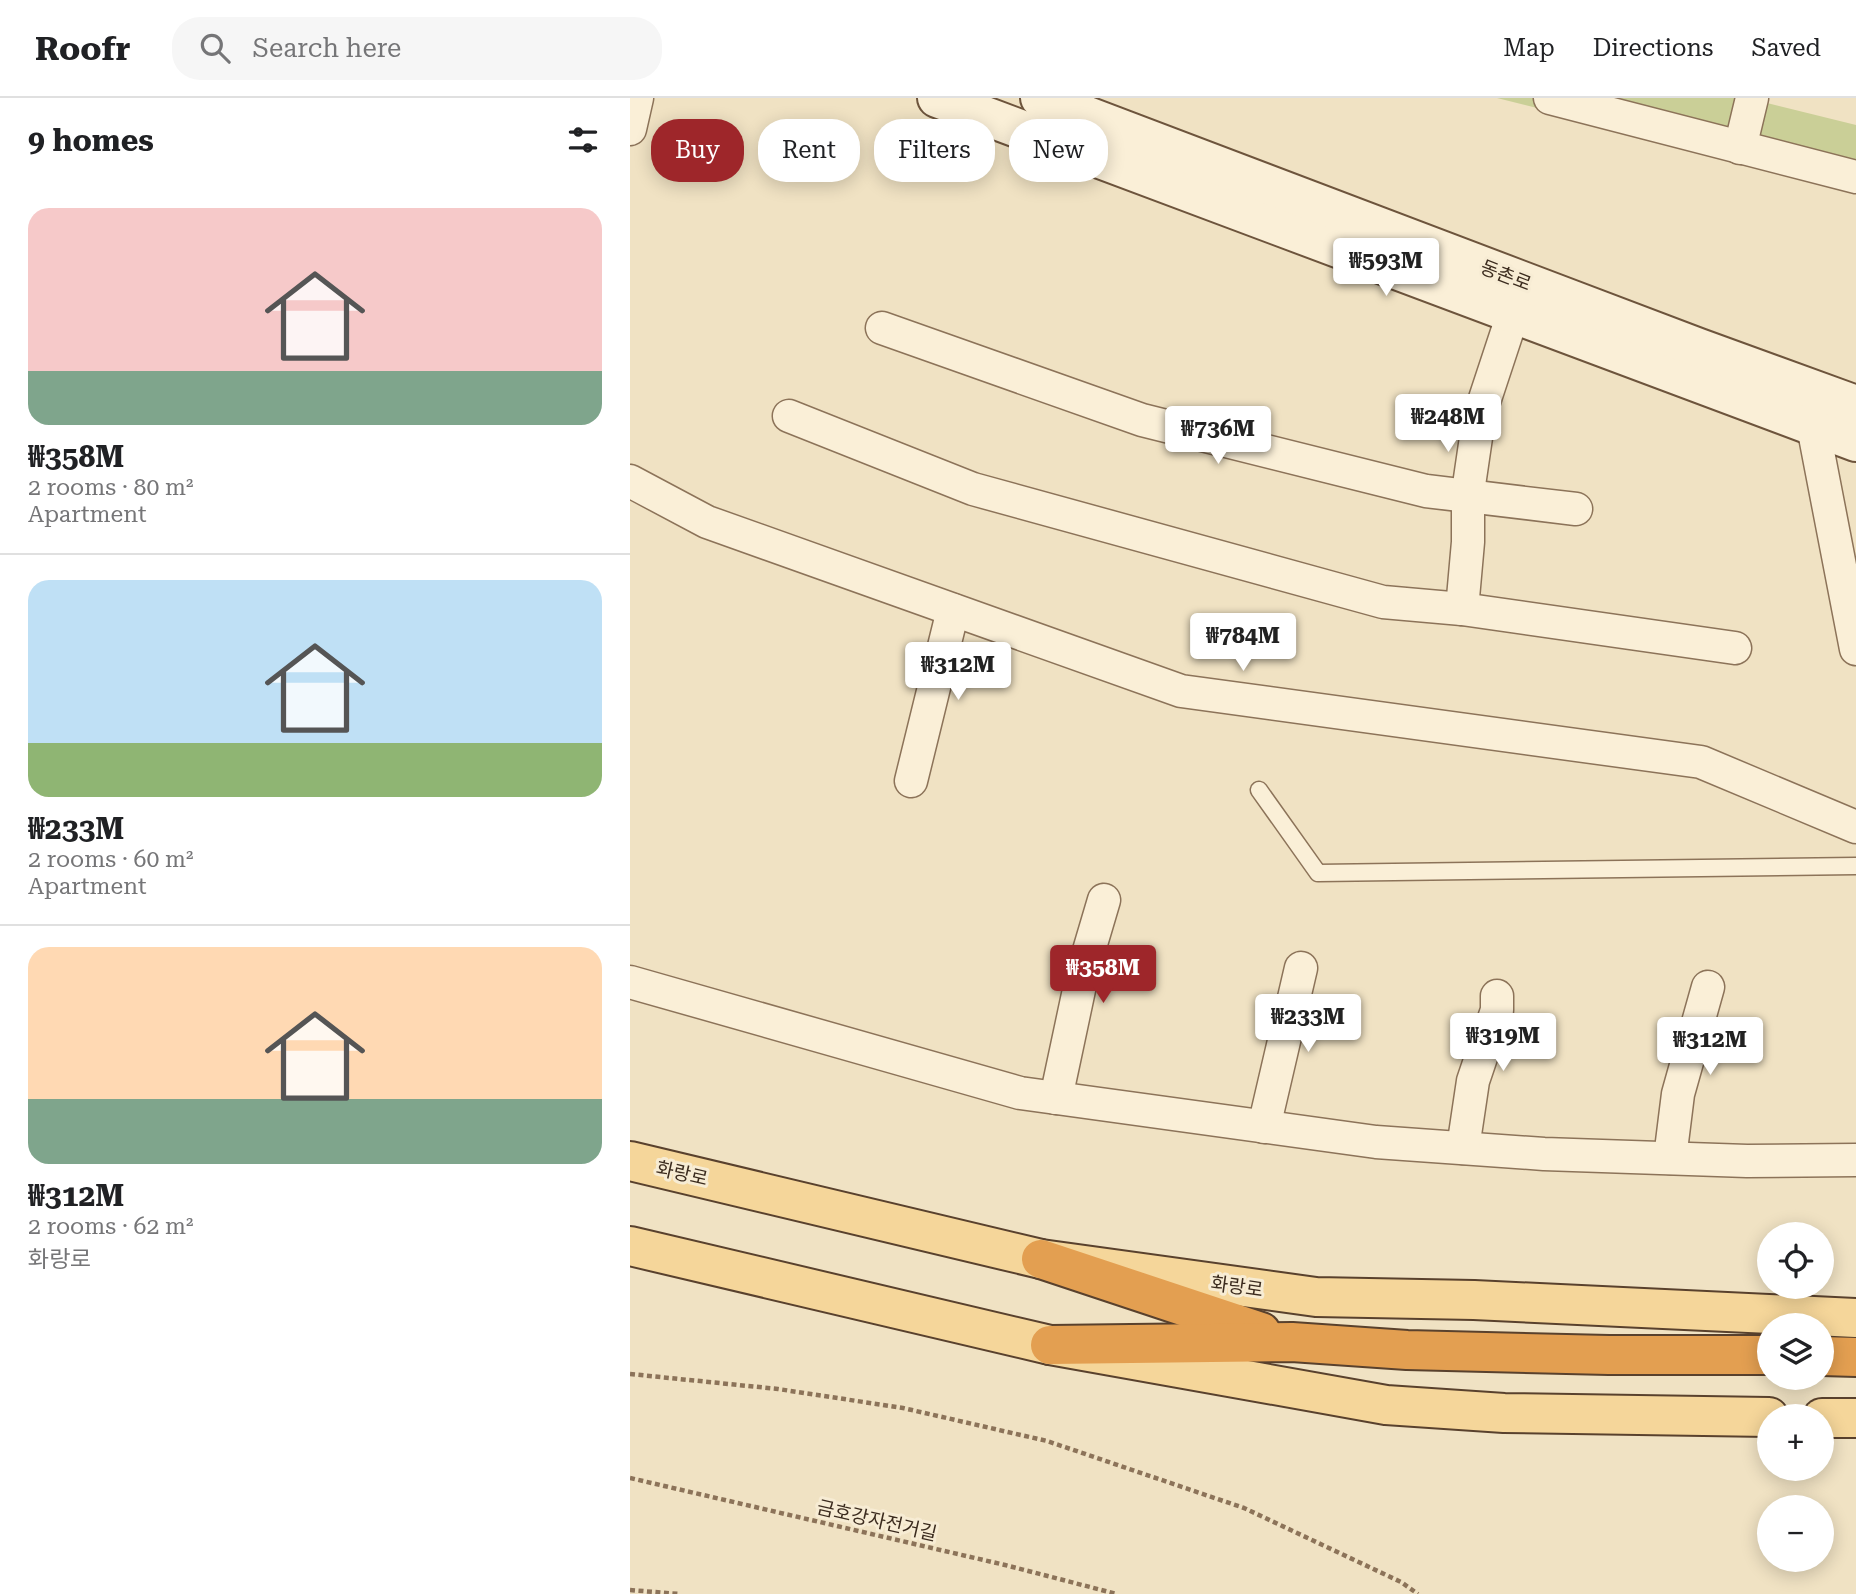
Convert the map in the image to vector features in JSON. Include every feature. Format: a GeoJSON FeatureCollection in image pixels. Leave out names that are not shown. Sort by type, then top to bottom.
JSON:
{"type":"FeatureCollection","features":[{"type":"Feature","properties":{"kind":"highway"},"geometry":{"type":"LineString","coordinates":[[1041,1259],[1292,1342]]}},
{"type":"Feature","properties":{"kind":"highway"},"geometry":{"type":"LineString","coordinates":[[1050,1345],[1292,1342],[1408,1350],[1757,1355]]}},
{"type":"Feature","properties":{"kind":"highway"},"geometry":{"type":"LineString","coordinates":[[1834,1356],[1856,1357]]}},
{"type":"Feature","properties":{"kind":"main road"},"geometry":{"type":"LineString","coordinates":[[937,98],[1856,442]]}},
{"type":"Feature","properties":{"kind":"main road","name":"동촌로"},"geometry":{"type":"LineString","coordinates":[[1040,98],[1856,405]]}},
{"type":"Feature","properties":{"kind":"main road","name":"화랑로"},"geometry":{"type":"LineString","coordinates":[[630,1161],[1041,1259],[1315,1297],[1475,1300],[1856,1318]]}},
{"type":"Feature","properties":{"kind":"main road"},"geometry":{"type":"LineString","coordinates":[[630,1246],[1050,1345],[1386,1405],[1504,1413],[1757,1417]]}},
{"type":"Feature","properties":{"kind":"main road"},"geometry":{"type":"LineString","coordinates":[[1834,1418],[1856,1418]]}},
{"type":"Feature","properties":{"kind":"street"},"geometry":{"type":"LineString","coordinates":[[630,128],[637,98]]}},
{"type":"Feature","properties":{"kind":"street"},"geometry":{"type":"LineString","coordinates":[[1550,98],[1856,177]]}},
{"type":"Feature","properties":{"kind":"street"},"geometry":{"type":"LineString","coordinates":[[1740,148],[1752,98]]}},
{"type":"Feature","properties":{"kind":"street"},"geometry":{"type":"LineString","coordinates":[[1462,609],[1468,542],[1468,498],[1479,417],[1513,314]]}},
{"type":"Feature","properties":{"kind":"street"},"geometry":{"type":"LineString","coordinates":[[882,328],[1142,420],[1426,491],[1576,509]]}},
{"type":"Feature","properties":{"kind":"street"},"geometry":{"type":"LineString","coordinates":[[789,416],[973,489],[1382,602],[1462,609],[1735,648]]}},
{"type":"Feature","properties":{"kind":"street"},"geometry":{"type":"LineString","coordinates":[[1813,426],[1856,649]]}},
{"type":"Feature","properties":{"kind":"street"},"geometry":{"type":"LineString","coordinates":[[630,481],[707,522],[1181,691],[1701,762],[1856,827]]}},
{"type":"Feature","properties":{"kind":"street"},"geometry":{"type":"LineString","coordinates":[[911,781],[953,610]]}},
{"type":"Feature","properties":{"kind":"street"},"geometry":{"type":"LineString","coordinates":[[1056,1098],[1083,971],[1104,900]]}},
{"type":"Feature","properties":{"kind":"street"},"geometry":{"type":"LineString","coordinates":[[1264,1127],[1301,968]]}},
{"type":"Feature","properties":{"kind":"street"},"geometry":{"type":"LineString","coordinates":[[630,982],[1020,1093],[1376,1142],[1544,1154],[1747,1161],[1856,1160]]}},
{"type":"Feature","properties":{"kind":"street"},"geometry":{"type":"LineString","coordinates":[[1670,1158],[1678,1094],[1708,987]]}},
{"type":"Feature","properties":{"kind":"street"},"geometry":{"type":"LineString","coordinates":[[1464,1148],[1473,1081],[1497,1010],[1497,996]]}},
{"type":"Feature","properties":{"kind":"lane"},"geometry":{"type":"LineString","coordinates":[[1259,790],[1318,873],[1856,866]]}},
{"type":"Feature","properties":{"kind":"path"},"geometry":{"type":"LineString","coordinates":[[630,1374],[778,1389],[903,1408],[1047,1441],[1244,1508],[1401,1582],[1418,1594]]}},
{"type":"Feature","properties":{"kind":"path","name":"금호강자전거길"},"geometry":{"type":"LineString","coordinates":[[630,1478],[1005,1564],[1116,1594]]}},
{"type":"Feature","properties":{"kind":"path"},"geometry":{"type":"LineString","coordinates":[[630,1590],[679,1594]]}},
{"type":"Feature","properties":{"kind":"green space"},"geometry":{"type":"Polygon","coordinates":[[[1497,98],[1747,98],[1856,125],[1856,187],[1497,98]]]}}]}
